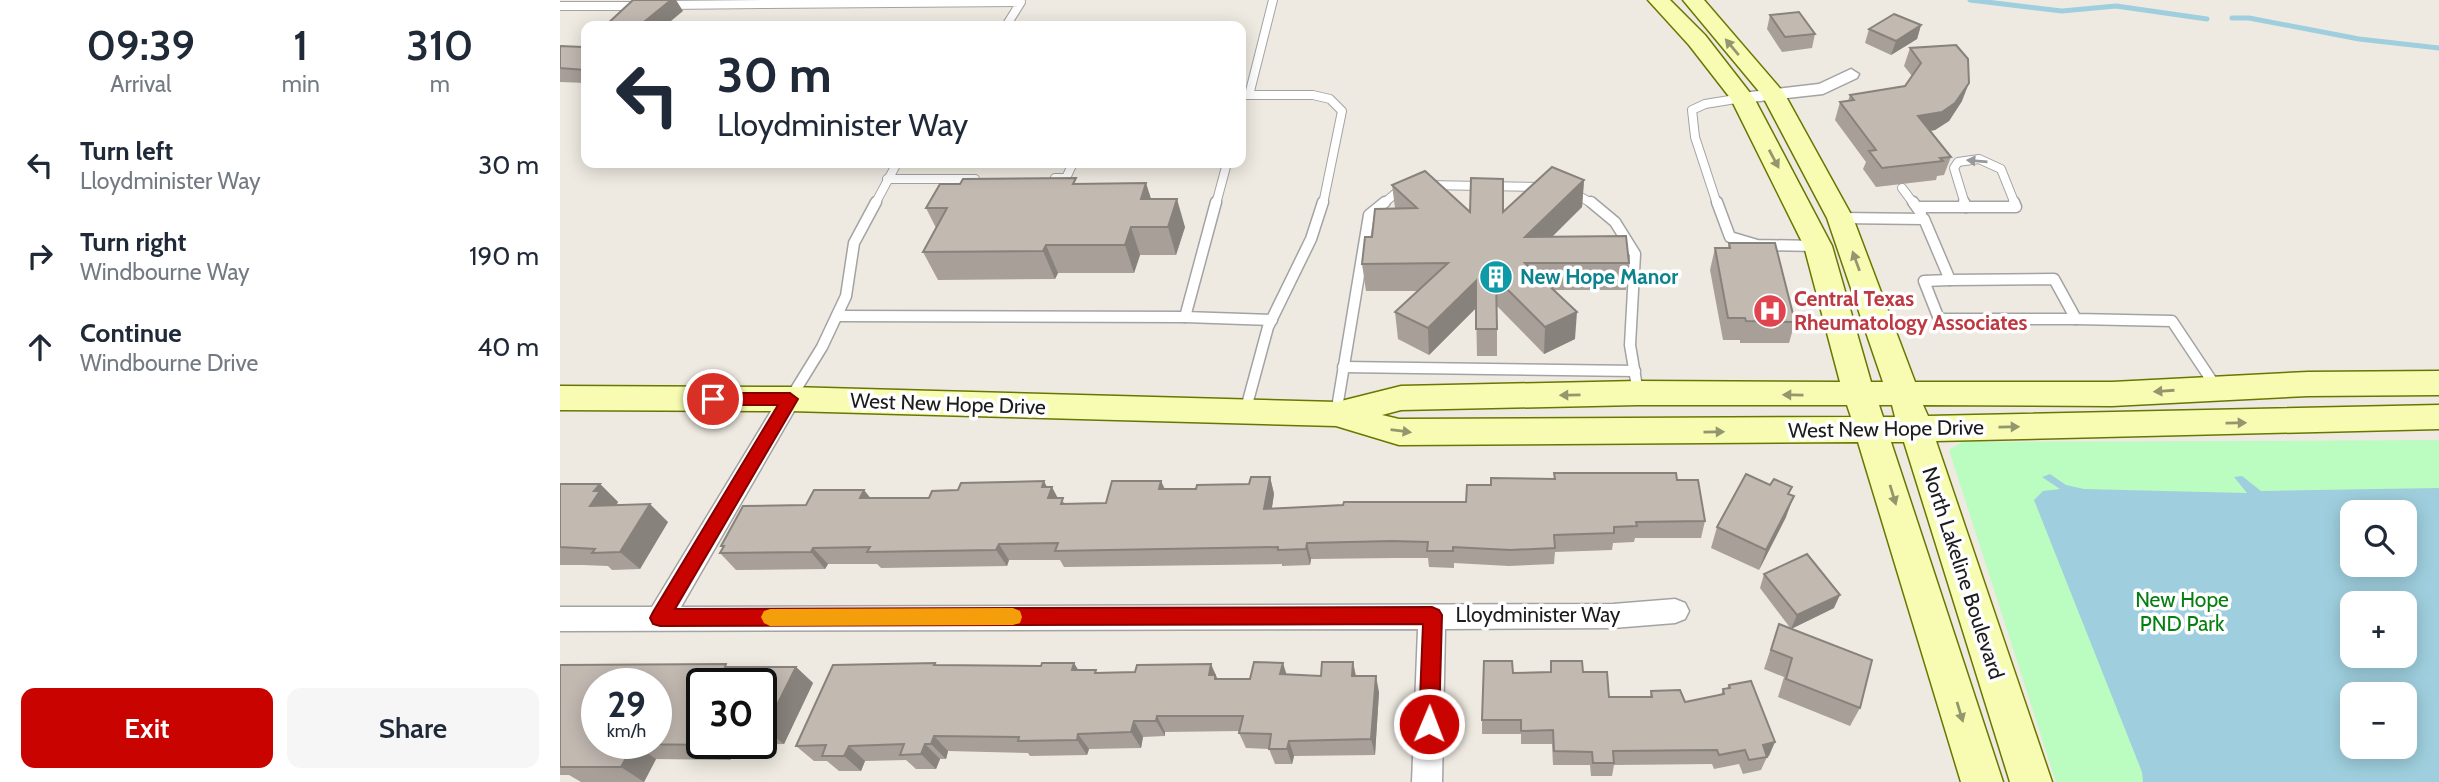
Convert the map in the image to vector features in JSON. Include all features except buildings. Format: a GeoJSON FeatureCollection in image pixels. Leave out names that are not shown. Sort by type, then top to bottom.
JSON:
{"type":"FeatureCollection","features":[{"type":"Feature","properties":{"kind":"main road","name":"North Lakeline Boulevard"},"geometry":{"type":"LineString","coordinates":[[1658,0],[1696,40],[1742,98],[1818,246],[1982,782]]}},
{"type":"Feature","properties":{"kind":"main road","name":"North Lakeline Boulevard"},"geometry":{"type":"LineString","coordinates":[[1693,0],[1772,93],[1840,218],[1916,429],[2031,782]]}},
{"type":"Feature","properties":{"kind":"main road","name":"West New Hope Drive"},"geometry":{"type":"LineString","coordinates":[[1336,414],[1401,398],[1636,382],[1867,413],[1916,429],[2439,417]]}},
{"type":"Feature","properties":{"kind":"main road","name":"West New Hope Drive"},"geometry":{"type":"LineString","coordinates":[[560,398],[790,399],[1336,414],[1399,432],[1867,413],[1903,394],[2112,394],[2216,387],[2439,383]]}},
{"type":"Feature","properties":{"kind":"main road"},"geometry":{"type":"LineString","coordinates":[[2297,422],[2315,402],[2439,401]]}},
{"type":"Feature","properties":{"kind":"street"},"geometry":{"type":"LineString","coordinates":[[1742,98],[1823,89],[1851,74]]}},
{"type":"Feature","properties":{"kind":"street"},"geometry":{"type":"LineString","coordinates":[[660,618],[790,399]]}},
{"type":"Feature","properties":{"kind":"street","name":"Lloydminister Way"},"geometry":{"type":"LineString","coordinates":[[560,619],[1613,616],[1675,611]]}},
{"type":"Feature","properties":{"kind":"street"},"geometry":{"type":"LineString","coordinates":[[1427,782],[1432,615]]}},
{"type":"Feature","properties":{"kind":"lane"},"geometry":{"type":"LineString","coordinates":[[1246,92],[1273,0]]}},
{"type":"Feature","properties":{"kind":"lane"},"geometry":{"type":"LineString","coordinates":[[560,6],[720,2],[1022,1]]}},
{"type":"Feature","properties":{"kind":"lane"},"geometry":{"type":"LineString","coordinates":[[1009,21],[1022,1]]}},
{"type":"Feature","properties":{"kind":"lane"},"geometry":{"type":"LineString","coordinates":[[1245,412],[1272,320],[1311,239],[1325,196],[1342,111],[1330,99],[1313,95],[1246,95]]}},
{"type":"Feature","properties":{"kind":"lane"},"geometry":{"type":"LineString","coordinates":[[1742,98],[1705,104],[1692,110],[1691,115],[1694,134],[1730,237],[1757,245],[1818,246]]}},
{"type":"Feature","properties":{"kind":"lane"},"geometry":{"type":"LineString","coordinates":[[1918,207],[1966,207],[2016,207],[2001,169],[1979,159],[1958,162],[1954,169],[1966,207]]}},
{"type":"Feature","properties":{"kind":"lane"},"geometry":{"type":"LineString","coordinates":[[790,399],[846,296],[854,243],[894,168]]}},
{"type":"Feature","properties":{"kind":"lane"},"geometry":{"type":"LineString","coordinates":[[1039,178],[1066,178],[1071,168]]}},
{"type":"Feature","properties":{"kind":"lane"},"geometry":{"type":"LineString","coordinates":[[1185,317],[1226,168]]}},
{"type":"Feature","properties":{"kind":"lane"},"geometry":{"type":"LineString","coordinates":[[887,179],[984,179]]}},
{"type":"Feature","properties":{"kind":"lane"},"geometry":{"type":"LineString","coordinates":[[1336,414],[1369,215],[1397,192],[1420,185],[1548,187]]}},
{"type":"Feature","properties":{"kind":"lane"},"geometry":{"type":"LineString","coordinates":[[1343,368],[1636,382],[1630,345],[1635,254],[1615,222],[1590,201],[1561,187]]}},
{"type":"Feature","properties":{"kind":"lane"},"geometry":{"type":"LineString","coordinates":[[1902,188],[1918,207],[1950,280]]}},
{"type":"Feature","properties":{"kind":"lane"},"geometry":{"type":"LineString","coordinates":[[1840,218],[1924,219]]}},
{"type":"Feature","properties":{"kind":"lane"},"geometry":{"type":"LineString","coordinates":[[2076,319],[2054,279],[1924,281],[1939,318],[2172,321],[2216,387]]}},
{"type":"Feature","properties":{"kind":"lane"},"geometry":{"type":"LineString","coordinates":[[837,316],[1185,317],[1272,320]]}},
{"type":"Feature","properties":{"kind":"green space","name":"New Hope PND Park"},"geometry":{"type":"Polygon","coordinates":[[[2439,440],[2439,782],[2056,782],[1949,450],[1962,442],[2439,440]]]}},
{"type":"Feature","properties":{"kind":"water","name":"New Hope PND Park"},"geometry":{"type":"Polygon","coordinates":[[[2050,474],[2066,485],[2084,489],[2247,493],[2234,477],[2242,476],[2261,491],[2439,488],[2439,782],[2143,782],[2142,772],[2034,500],[2043,491],[2060,489],[2042,477],[2050,474]]]}},
{"type":"Feature","properties":{"kind":"waterway"},"geometry":{"type":"LineString","coordinates":[[1970,0],[2062,11],[2116,6],[2207,19]]}},
{"type":"Feature","properties":{"kind":"waterway"},"geometry":{"type":"LineString","coordinates":[[2232,18],[2249,18],[2359,39],[2439,48]]}},
{"type":"Feature","properties":{"kind":"slow traffic"},"geometry":{"type":"LineString","coordinates":[[770,617],[1013,617]]}},
{"type":"Feature","properties":{"kind":"place","name":"New Hope Manor"},"geometry":{"type":"Point","coordinates":[1496,277]}},
{"type":"Feature","properties":{"kind":"place","name":"Central Texas Rheumatology Associates"},"geometry":{"type":"Point","coordinates":[1770,311]}},
{"type":"Feature","properties":{"kind":"route"},"geometry":{"type":"LineString","coordinates":[[713,399],[790,399],[660,618],[1432,615],[1429,724]]}}]}
